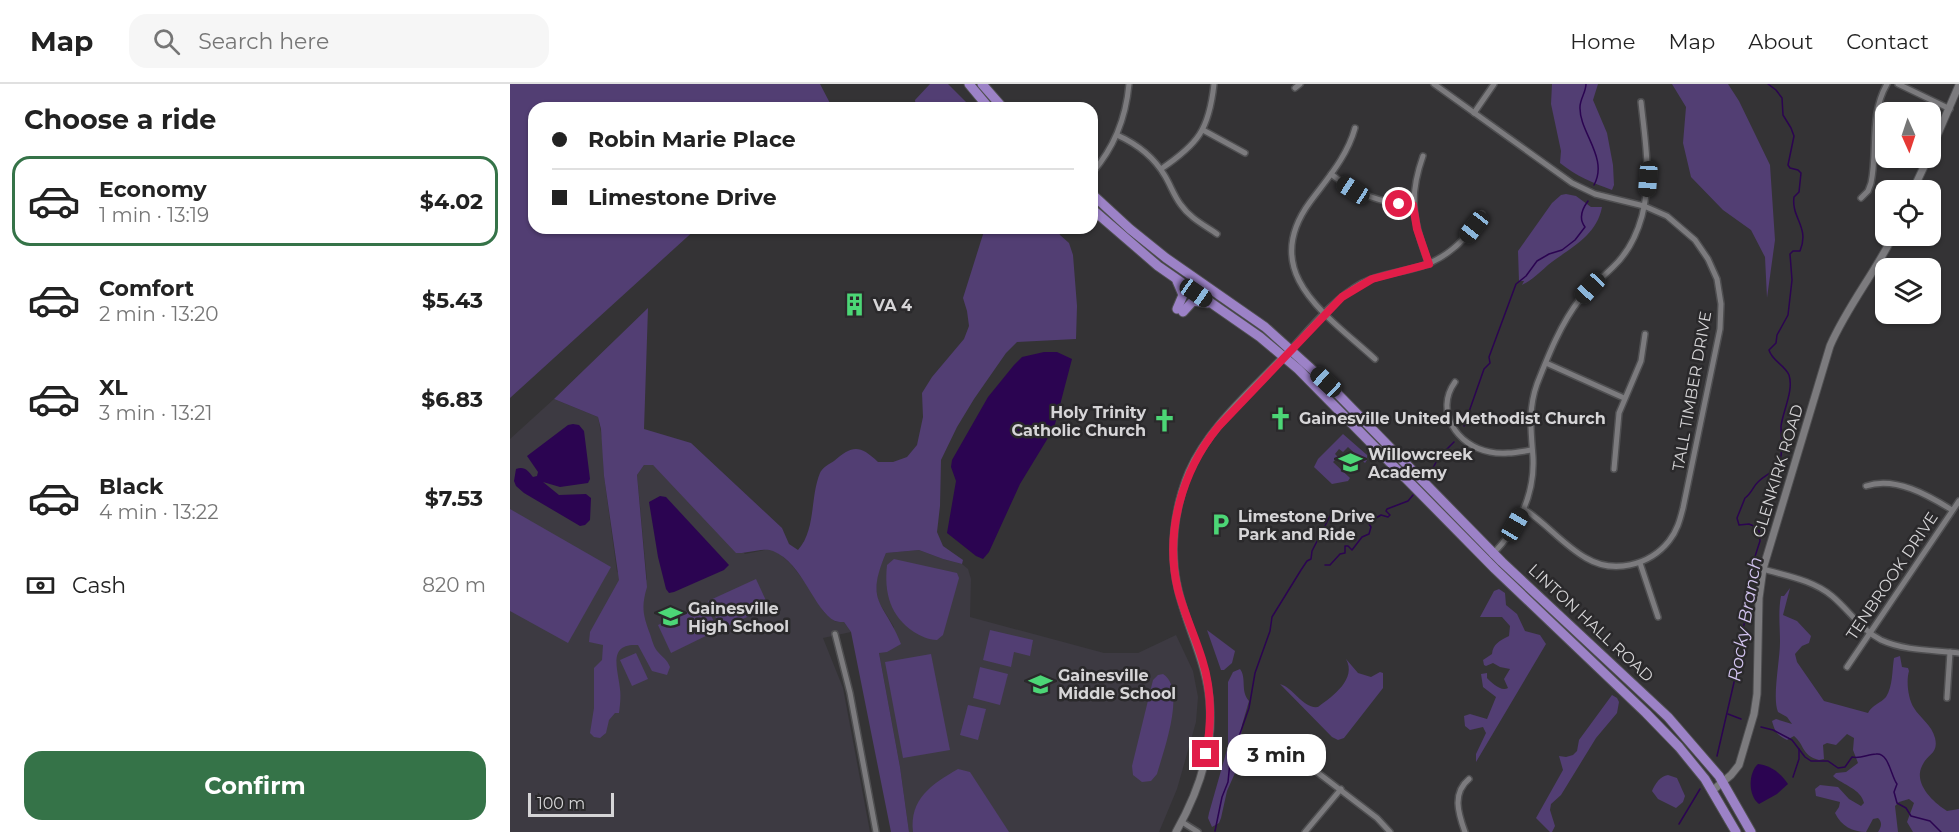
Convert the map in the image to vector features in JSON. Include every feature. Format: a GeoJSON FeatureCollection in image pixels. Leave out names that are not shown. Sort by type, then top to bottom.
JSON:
{"type":"FeatureCollection","features":[{"type":"Feature","properties":{"kind":"main road"},"geometry":{"type":"LineString","coordinates":[[969,84],[984,102]]}},
{"type":"Feature","properties":{"kind":"main road"},"geometry":{"type":"LineString","coordinates":[[982,84],[998,102]]}},
{"type":"Feature","properties":{"kind":"main road","name":"LINTON HALL ROAD"},"geometry":{"type":"LineString","coordinates":[[1098,200],[1166,258],[1265,327],[1287,353]]}},
{"type":"Feature","properties":{"kind":"main road","name":"LINTON HALL ROAD"},"geometry":{"type":"LineString","coordinates":[[1098,214],[1132,245],[1174,277],[1287,353],[1373,428],[1490,557],[1686,755],[1712,790],[1736,832]]}},
{"type":"Feature","properties":{"kind":"main road"},"geometry":{"type":"LineString","coordinates":[[1174,277],[1183,293],[1180,311],[1193,301],[1214,305]]}},
{"type":"Feature","properties":{"kind":"main road","name":"LINTON HALL ROAD"},"geometry":{"type":"LineString","coordinates":[[1490,557],[1656,704],[1690,741],[1723,783],[1751,832]]}},
{"type":"Feature","properties":{"kind":"street"},"geometry":{"type":"LineString","coordinates":[[1098,165],[1117,135],[1125,110],[1129,84]]}},
{"type":"Feature","properties":{"kind":"street"},"geometry":{"type":"LineString","coordinates":[[1161,170],[1189,148],[1203,130],[1209,113],[1214,84]]}},
{"type":"Feature","properties":{"kind":"street","name":"TALL TIMBER DRIVE"},"geometry":{"type":"LineString","coordinates":[[1434,84],[1583,189],[1605,197],[1644,206],[1667,216],[1702,249],[1717,279],[1721,316],[1679,524],[1664,547],[1640,562],[1616,567],[1590,560],[1524,508]]}},
{"type":"Feature","properties":{"kind":"street"},"geometry":{"type":"LineString","coordinates":[[1474,113],[1494,84]]}},
{"type":"Feature","properties":{"kind":"street"},"geometry":{"type":"LineString","coordinates":[[1861,198],[1868,191],[1871,183],[1875,120],[1887,84]]}},
{"type":"Feature","properties":{"kind":"street"},"geometry":{"type":"LineString","coordinates":[[1898,84],[1950,110]]}},
{"type":"Feature","properties":{"kind":"street"},"geometry":{"type":"LineString","coordinates":[[1941,129],[1959,85]]}},
{"type":"Feature","properties":{"kind":"street"},"geometry":{"type":"LineString","coordinates":[[1490,557],[1515,525],[1524,508],[1533,473],[1531,409],[1536,387],[1546,363],[1573,308],[1590,288],[1615,266],[1638,229],[1648,179],[1641,102]]}},
{"type":"Feature","properties":{"kind":"street"},"geometry":{"type":"LineString","coordinates":[[1355,128],[1347,149],[1298,220],[1291,246],[1292,266],[1299,282],[1312,300],[1375,359]]}},
{"type":"Feature","properties":{"kind":"street"},"geometry":{"type":"LineString","coordinates":[[1203,130],[1245,153]]}},
{"type":"Feature","properties":{"kind":"street"},"geometry":{"type":"LineString","coordinates":[[1117,135],[1145,152],[1161,170],[1182,206],[1195,219],[1217,234]]}},
{"type":"Feature","properties":{"kind":"street"},"geometry":{"type":"LineString","coordinates":[[1423,156],[1416,175],[1413,205],[1417,229],[1429,264]]}},
{"type":"Feature","properties":{"kind":"street"},"geometry":{"type":"LineString","coordinates":[[1331,174],[1353,190],[1373,199],[1413,205]]}},
{"type":"Feature","properties":{"kind":"street"},"geometry":{"type":"LineString","coordinates":[[1176,832],[1197,790],[1210,733],[1210,707],[1203,661],[1184,608],[1176,575],[1174,548],[1180,500],[1194,462],[1210,437],[1342,297],[1363,283],[1384,275],[1429,264],[1457,247],[1471,232],[1482,214]]}},
{"type":"Feature","properties":{"kind":"street","name":"GLENKIRK ROAD"},"geometry":{"type":"LineString","coordinates":[[1712,790],[1723,783],[1739,765],[1754,714],[1757,694],[1759,598],[1763,569],[1830,346],[1843,317],[1880,262],[1888,246]]}},
{"type":"Feature","properties":{"kind":"street"},"geometry":{"type":"LineString","coordinates":[[1614,469],[1618,420],[1624,398],[1641,361],[1645,334]]}},
{"type":"Feature","properties":{"kind":"street"},"geometry":{"type":"LineString","coordinates":[[1546,363],[1624,398]]}},
{"type":"Feature","properties":{"kind":"street"},"geometry":{"type":"LineString","coordinates":[[1455,382],[1446,397],[1446,408],[1452,425],[1463,440],[1474,447],[1490,452],[1532,450]]}},
{"type":"Feature","properties":{"kind":"street"},"geometry":{"type":"LineString","coordinates":[[1866,486],[1886,483],[1908,489],[1931,497],[1952,510]]}},
{"type":"Feature","properties":{"kind":"street","name":"TENBROOK DRIVE"},"geometry":{"type":"LineString","coordinates":[[1847,667],[1959,501]]}},
{"type":"Feature","properties":{"kind":"street"},"geometry":{"type":"LineString","coordinates":[[1640,562],[1658,617]]}},
{"type":"Feature","properties":{"kind":"street"},"geometry":{"type":"LineString","coordinates":[[1763,569],[1806,581],[1822,589],[1870,633],[1899,646],[1959,652]]}},
{"type":"Feature","properties":{"kind":"street"},"geometry":{"type":"LineString","coordinates":[[835,634],[850,693],[876,832]]}},
{"type":"Feature","properties":{"kind":"street"},"geometry":{"type":"LineString","coordinates":[[1947,698],[1950,652]]}},
{"type":"Feature","properties":{"kind":"street"},"geometry":{"type":"LineString","coordinates":[[1289,761],[1302,762],[1309,766],[1377,818],[1390,832]]}},
{"type":"Feature","properties":{"kind":"street"},"geometry":{"type":"LineString","coordinates":[[1465,832],[1457,800],[1461,787],[1469,779]]}},
{"type":"Feature","properties":{"kind":"street"},"geometry":{"type":"LineString","coordinates":[[1305,832],[1341,789]]}},
{"type":"Feature","properties":{"kind":"street"},"geometry":{"type":"LineString","coordinates":[[1182,822],[1198,832]]}},
{"type":"Feature","properties":{"kind":"shaded area"},"geometry":{"type":"Polygon","coordinates":[[[510,84],[820,84],[829,102],[528,102],[528,234],[690,234],[510,398],[510,84]]]}},
{"type":"Feature","properties":{"kind":"shaded area"},"geometry":{"type":"Polygon","coordinates":[[[930,84],[948,84],[966,102],[915,102],[930,84]]]}},
{"type":"Feature","properties":{"kind":"shaded area"},"geometry":{"type":"Polygon","coordinates":[[[1552,84],[1598,84],[1593,100],[1607,133],[1613,165],[1612,190],[1585,179],[1560,163],[1561,151],[1551,104],[1552,84]]]}},
{"type":"Feature","properties":{"kind":"shaded area"},"geometry":{"type":"Polygon","coordinates":[[[1672,84],[1728,84],[1739,101],[1770,165],[1775,240],[1767,298],[1765,257],[1751,230],[1723,210],[1691,177],[1683,143],[1686,107],[1672,84]]]}},
{"type":"Feature","properties":{"kind":"shaded area"},"geometry":{"type":"Polygon","coordinates":[[[1561,195],[1576,196],[1591,207],[1602,207],[1596,224],[1585,238],[1522,285],[1524,281],[1519,281],[1518,251],[1552,203],[1561,195]]]}},
{"type":"Feature","properties":{"kind":"shaded area"},"geometry":{"type":"Polygon","coordinates":[[[983,234],[1060,234],[1069,243],[1073,255],[1077,306],[1076,339],[1017,342],[1006,353],[974,399],[941,460],[937,532],[943,546],[963,560],[962,564],[919,550],[886,553],[880,570],[877,583],[879,602],[901,644],[887,652],[879,653],[900,767],[909,832],[891,832],[851,632],[844,622],[835,621],[828,616],[800,576],[783,557],[769,550],[736,553],[653,465],[644,465],[637,475],[647,587],[644,611],[654,646],[670,667],[667,675],[652,671],[638,645],[628,645],[622,648],[617,659],[619,713],[615,713],[609,720],[606,733],[600,738],[594,737],[590,733],[594,708],[594,668],[602,660],[603,645],[589,642],[590,632],[619,580],[598,417],[554,399],[648,308],[644,429],[691,443],[782,528],[789,544],[798,550],[808,533],[817,482],[824,468],[851,450],[866,452],[878,462],[893,462],[907,457],[917,445],[923,417],[922,393],[932,377],[964,339],[969,326],[963,298],[983,234]]]}},
{"type":"Feature","properties":{"kind":"shaded area"},"geometry":{"type":"Polygon","coordinates":[[[1044,352],[1057,352],[1072,359],[1054,428],[1020,484],[989,552],[983,559],[947,533],[956,481],[951,467],[952,460],[988,397],[1014,365],[1022,357],[1044,352]]]}},
{"type":"Feature","properties":{"kind":"shaded area","name":"Gainesville High School"},"geometry":{"type":"Polygon","coordinates":[[[554,399],[598,417],[617,572],[647,580],[637,475],[644,465],[653,465],[745,554],[770,549],[780,554],[808,586],[824,612],[836,622],[844,622],[851,632],[823,638],[843,688],[870,832],[510,832],[510,439],[554,399]]]}},
{"type":"Feature","properties":{"kind":"shaded area"},"geometry":{"type":"Polygon","coordinates":[[[568,425],[579,425],[584,431],[590,479],[588,483],[560,487],[543,482],[559,495],[586,494],[591,498],[590,520],[580,526],[524,493],[514,481],[516,469],[519,468],[526,470],[533,477],[537,476],[538,472],[527,456],[568,425]]]}},
{"type":"Feature","properties":{"kind":"shaded area"},"geometry":{"type":"Polygon","coordinates":[[[1343,434],[1367,455],[1367,460],[1365,463],[1348,447],[1343,452],[1339,449],[1335,454],[1338,457],[1333,462],[1350,478],[1348,481],[1332,484],[1314,467],[1318,459],[1343,434]]]}},
{"type":"Feature","properties":{"kind":"shaded area"},"geometry":{"type":"Polygon","coordinates":[[[660,496],[666,497],[729,565],[724,570],[669,593],[658,557],[649,502],[660,496]]]}},
{"type":"Feature","properties":{"kind":"shaded area"},"geometry":{"type":"Polygon","coordinates":[[[510,509],[611,567],[568,643],[510,611],[510,509]]]}},
{"type":"Feature","properties":{"kind":"shaded area","name":"Gainesville Middle School"},"geometry":{"type":"Polygon","coordinates":[[[919,550],[962,564],[968,569],[971,579],[970,617],[1104,653],[1138,653],[1176,635],[1193,671],[1198,697],[1196,722],[1177,789],[1159,832],[909,832],[900,767],[879,653],[894,627],[878,601],[876,587],[878,572],[886,553],[919,550]]]}},
{"type":"Feature","properties":{"kind":"shaded area"},"geometry":{"type":"Polygon","coordinates":[[[894,559],[957,573],[959,578],[943,635],[937,640],[928,639],[914,632],[899,619],[894,611],[888,594],[886,575],[887,565],[894,559]]]}},
{"type":"Feature","properties":{"kind":"shaded area"},"geometry":{"type":"Polygon","coordinates":[[[756,579],[769,607],[721,629],[708,601],[756,579]]]}},
{"type":"Feature","properties":{"kind":"shaded area"},"geometry":{"type":"Polygon","coordinates":[[[1790,588],[1783,615],[1797,621],[1811,636],[1809,643],[1802,646],[1795,654],[1797,662],[1824,701],[1868,713],[1886,697],[1891,683],[1894,658],[1900,656],[1902,667],[1908,668],[1909,671],[1910,700],[1931,729],[1936,743],[1934,751],[1922,766],[1920,780],[1926,792],[1942,808],[1947,811],[1959,809],[1959,832],[1913,832],[1907,822],[1914,803],[1909,799],[1895,806],[1898,832],[1878,832],[1881,822],[1878,818],[1873,819],[1866,832],[1857,831],[1844,825],[1835,813],[1840,802],[1816,796],[1815,789],[1820,785],[1838,787],[1849,799],[1861,806],[1864,803],[1856,791],[1833,776],[1836,773],[1846,772],[1858,763],[1853,750],[1854,738],[1847,734],[1836,745],[1827,743],[1823,745],[1824,759],[1819,760],[1806,753],[1794,736],[1787,740],[1777,733],[1773,725],[1772,721],[1776,719],[1792,724],[1787,717],[1778,712],[1776,706],[1780,650],[1780,602],[1781,596],[1784,596],[1790,588]]]}},
{"type":"Feature","properties":{"kind":"shaded area"},"geometry":{"type":"Polygon","coordinates":[[[1499,589],[1505,593],[1506,605],[1517,614],[1525,631],[1540,635],[1546,644],[1476,762],[1476,754],[1486,733],[1483,727],[1470,730],[1465,726],[1464,716],[1470,714],[1487,719],[1496,697],[1483,687],[1481,674],[1487,673],[1487,678],[1500,688],[1508,688],[1504,679],[1510,669],[1493,663],[1486,666],[1483,660],[1492,654],[1497,643],[1509,636],[1510,626],[1502,617],[1480,617],[1494,591],[1499,589]]]}},
{"type":"Feature","properties":{"kind":"shaded area"},"geometry":{"type":"Polygon","coordinates":[[[705,603],[718,630],[671,653],[658,625],[705,603]]]}},
{"type":"Feature","properties":{"kind":"shaded area"},"geometry":{"type":"Polygon","coordinates":[[[990,630],[1033,640],[1030,656],[1014,652],[1011,667],[983,660],[990,630]]]}},
{"type":"Feature","properties":{"kind":"shaded area"},"geometry":{"type":"Polygon","coordinates":[[[1207,630],[1235,651],[1232,663],[1224,670],[1221,670],[1207,630]]]}},
{"type":"Feature","properties":{"kind":"shaded area"},"geometry":{"type":"Polygon","coordinates":[[[636,653],[648,679],[632,686],[620,660],[636,653]]]}},
{"type":"Feature","properties":{"kind":"shaded area"},"geometry":{"type":"Polygon","coordinates":[[[931,654],[950,750],[903,758],[885,662],[931,654]]]}},
{"type":"Feature","properties":{"kind":"shaded area"},"geometry":{"type":"Polygon","coordinates":[[[1346,659],[1358,673],[1371,677],[1380,672],[1383,673],[1383,688],[1344,738],[1338,740],[1332,737],[1280,684],[1303,702],[1318,707],[1346,680],[1349,666],[1346,659]]]}},
{"type":"Feature","properties":{"kind":"shaded area"},"geometry":{"type":"Polygon","coordinates":[[[980,667],[1008,674],[1000,705],[973,698],[980,667]]]}},
{"type":"Feature","properties":{"kind":"shaded area"},"geometry":{"type":"Polygon","coordinates":[[[1240,669],[1246,697],[1249,701],[1242,725],[1243,749],[1227,791],[1221,818],[1219,823],[1212,827],[1208,818],[1228,746],[1228,682],[1233,672],[1240,669]]]}},
{"type":"Feature","properties":{"kind":"shaded area"},"geometry":{"type":"Polygon","coordinates":[[[1163,674],[1170,682],[1173,693],[1168,737],[1157,774],[1151,781],[1142,782],[1133,775],[1132,766],[1153,680],[1163,674]]]}},
{"type":"Feature","properties":{"kind":"shaded area"},"geometry":{"type":"Polygon","coordinates":[[[1612,695],[1619,702],[1617,713],[1596,738],[1561,795],[1551,804],[1550,810],[1555,826],[1550,832],[1536,818],[1563,770],[1559,756],[1566,757],[1577,751],[1579,740],[1612,695]]]}},
{"type":"Feature","properties":{"kind":"shaded area"},"geometry":{"type":"Polygon","coordinates":[[[968,705],[986,709],[978,740],[960,735],[968,705]]]}},
{"type":"Feature","properties":{"kind":"shaded area"},"geometry":{"type":"Polygon","coordinates":[[[1758,764],[1775,771],[1788,784],[1777,794],[1759,804],[1751,790],[1752,773],[1758,764]]]}},
{"type":"Feature","properties":{"kind":"shaded area"},"geometry":{"type":"Polygon","coordinates":[[[958,769],[970,772],[1009,832],[913,832],[915,810],[924,794],[958,769]]]}},
{"type":"Feature","properties":{"kind":"shaded area"},"geometry":{"type":"Polygon","coordinates":[[[1668,775],[1677,778],[1685,796],[1683,802],[1676,808],[1658,799],[1652,791],[1660,779],[1668,775]]]}},
{"type":"Feature","properties":{"kind":"waterway"},"geometry":{"type":"LineString","coordinates":[[1586,84],[1580,107],[1584,126],[1598,165],[1598,175],[1594,185]]}},
{"type":"Feature","properties":{"kind":"waterway","name":"Rocky Branch"},"geometry":{"type":"LineString","coordinates":[[1717,756],[1735,678],[1735,658],[1752,595],[1749,575],[1760,541],[1756,527],[1749,524],[1739,525],[1737,518],[1745,498],[1757,483],[1775,469],[1781,459],[1781,426],[1790,381],[1787,372],[1769,350],[1776,343],[1777,335],[1788,315],[1792,280],[1790,254],[1793,251],[1800,251],[1803,235],[1794,204],[1794,197],[1799,192],[1801,173],[1788,165],[1794,136],[1783,115],[1782,98],[1768,84]]}},
{"type":"Feature","properties":{"kind":"waterway"},"geometry":{"type":"LineString","coordinates":[[1464,426],[1484,369],[1490,363],[1489,357],[1516,284],[1526,276],[1537,261],[1562,250],[1575,240],[1585,227],[1582,214],[1588,201]]}},
{"type":"Feature","properties":{"kind":"waterway"},"geometry":{"type":"LineString","coordinates":[[1430,473],[1439,457],[1454,442]]}},
{"type":"Feature","properties":{"kind":"waterway"},"geometry":{"type":"LineString","coordinates":[[1325,565],[1330,565],[1340,554],[1345,553],[1345,546],[1352,550],[1362,537],[1369,534],[1371,521],[1381,515],[1388,517],[1390,515],[1387,509],[1408,501],[1413,495]]}},
{"type":"Feature","properties":{"kind":"waterway"},"geometry":{"type":"LineString","coordinates":[[1215,831],[1222,797],[1228,782],[1230,762],[1249,708],[1255,673],[1270,631],[1272,617],[1307,561],[1311,559],[1312,551],[1331,514]]}},
{"type":"Feature","properties":{"kind":"waterway"},"geometry":{"type":"LineString","coordinates":[[1728,714],[1741,719]]}},
{"type":"Feature","properties":{"kind":"waterway"},"geometry":{"type":"LineString","coordinates":[[1761,727],[1773,730],[1792,740],[1811,761],[1828,761],[1838,768],[1845,767],[1852,757],[1880,754],[1887,761],[1897,784],[1894,792],[1897,803],[1906,808],[1911,816],[1930,821],[1941,832]]}},
{"type":"Feature","properties":{"kind":"waterway"},"geometry":{"type":"LineString","coordinates":[[1793,777],[1799,759],[1799,749]]}},
{"type":"Feature","properties":{"kind":"waterway","name":"Rocky Branch"},"geometry":{"type":"LineString","coordinates":[[1679,824],[1700,789]]}},
{"type":"Feature","properties":{"kind":"place","name":"VA 4"},"geometry":{"type":"Point","coordinates":[855,305]}},
{"type":"Feature","properties":{"kind":"place","name":"Gainesville United Methodist Church"},"geometry":{"type":"Point","coordinates":[1281,418]}},
{"type":"Feature","properties":{"kind":"place","name":"Holy Trinity Catholic Church"},"geometry":{"type":"Point","coordinates":[1164,421]}},
{"type":"Feature","properties":{"kind":"place","name":"Willowcreek Academy"},"geometry":{"type":"Point","coordinates":[1350,463]}},
{"type":"Feature","properties":{"kind":"place","name":"Limestone Drive Park and Ride"},"geometry":{"type":"Point","coordinates":[1220,525]}},
{"type":"Feature","properties":{"kind":"place","name":"Gainesville High School"},"geometry":{"type":"Point","coordinates":[670,617]}},
{"type":"Feature","properties":{"kind":"place","name":"Gainesville Middle School"},"geometry":{"type":"Point","coordinates":[1040,684]}},
{"type":"Feature","properties":{"kind":"route"},"geometry":{"type":"LineString","coordinates":[[1206,754],[1210,724],[1209,689],[1203,661],[1178,589],[1174,562],[1176,522],[1186,481],[1194,462],[1218,427],[1342,297],[1372,279],[1429,264],[1417,229],[1413,205],[1399,204]]}}]}
